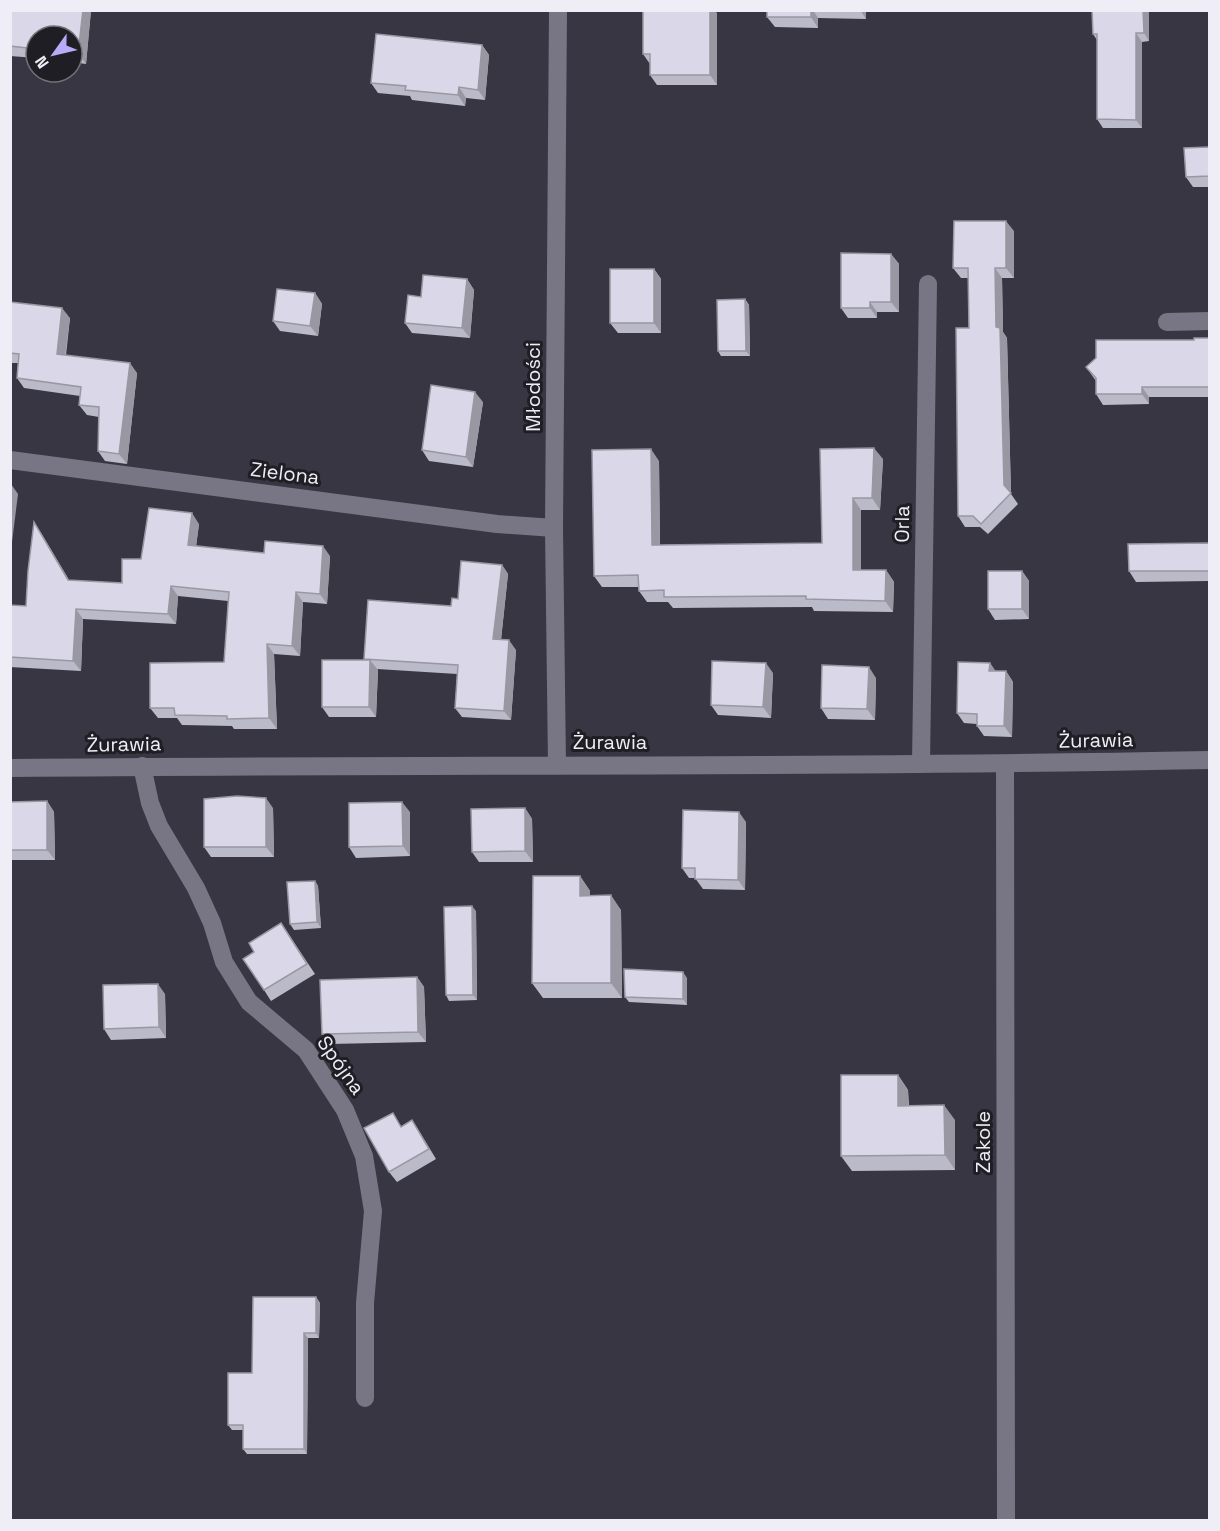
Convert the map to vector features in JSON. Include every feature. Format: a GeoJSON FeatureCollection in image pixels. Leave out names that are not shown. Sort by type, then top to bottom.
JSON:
{"type":"FeatureCollection","features":[{"type":"Feature","properties":{"kind":"street","name":"Młodości"},"geometry":{"type":"LineString","coordinates":[[557,764],[554,528],[558,10]]}},
{"type":"Feature","properties":{"kind":"street","name":"Orla"},"geometry":{"type":"LineString","coordinates":[[921,764],[928,284]]}},
{"type":"Feature","properties":{"kind":"street"},"geometry":{"type":"LineString","coordinates":[[1167,322],[1209,321]]}},
{"type":"Feature","properties":{"kind":"street","name":"Zielona"},"geometry":{"type":"LineString","coordinates":[[10,460],[497,524],[554,528]]}},
{"type":"Feature","properties":{"kind":"street","name":"Żurawia"},"geometry":{"type":"LineString","coordinates":[[10,768],[557,764],[1005,764],[1209,760]]}},
{"type":"Feature","properties":{"kind":"street","name":"Zakole"},"geometry":{"type":"LineString","coordinates":[[1005,764],[1006,1521]]}},
{"type":"Feature","properties":{"kind":"street","name":"Spójna"},"geometry":{"type":"LineString","coordinates":[[142,766],[150,803],[159,826],[196,888],[213,923],[224,962],[249,1002],[306,1050],[345,1110],[364,1156],[373,1211],[365,1303],[365,1398]]}},
{"type":"Feature","properties":{"kind":"building"},"geometry":{"type":"Polygon","coordinates":[[[10,10],[83,10],[81,24],[24,24],[24,48],[10,46],[10,10]]]}},
{"type":"Feature","properties":{"kind":"building"},"geometry":{"type":"Polygon","coordinates":[[[643,10],[710,10],[710,75],[650,75],[650,54],[643,54],[643,10]]]}},
{"type":"Feature","properties":{"kind":"building"},"geometry":{"type":"Polygon","coordinates":[[[767,10],[811,10],[811,17],[767,17],[767,10]]]}},
{"type":"Feature","properties":{"kind":"building"},"geometry":{"type":"Polygon","coordinates":[[[1092,10],[1143,10],[1144,33],[1136,33],[1136,120],[1097,119],[1097,34],[1093,34],[1092,10]]]}},
{"type":"Feature","properties":{"kind":"building"},"geometry":{"type":"Polygon","coordinates":[[[376,34],[482,45],[478,90],[459,87],[458,95],[405,90],[406,86],[371,83],[376,34]]]}},
{"type":"Feature","properties":{"kind":"building"},"geometry":{"type":"Polygon","coordinates":[[[1209,147],[1209,176],[1186,177],[1184,148],[1209,147]]]}},
{"type":"Feature","properties":{"kind":"building"},"geometry":{"type":"Polygon","coordinates":[[[954,221],[1006,221],[1006,268],[995,268],[996,327],[1000,328],[1004,485],[1011,493],[981,524],[973,516],[958,516],[956,328],[969,328],[968,268],[953,268],[954,221]]]}},
{"type":"Feature","properties":{"kind":"building"},"geometry":{"type":"Polygon","coordinates":[[[841,253],[891,254],[891,302],[870,302],[870,308],[841,308],[841,253]]]}},
{"type":"Feature","properties":{"kind":"building"},"geometry":{"type":"Polygon","coordinates":[[[610,269],[654,269],[654,323],[610,323],[610,269]]]}},
{"type":"Feature","properties":{"kind":"building"},"geometry":{"type":"Polygon","coordinates":[[[423,275],[467,279],[462,328],[405,323],[408,295],[421,297],[423,275]]]}},
{"type":"Feature","properties":{"kind":"building"},"geometry":{"type":"Polygon","coordinates":[[[277,289],[315,293],[310,326],[273,321],[277,289]]]}},
{"type":"Feature","properties":{"kind":"building"},"geometry":{"type":"Polygon","coordinates":[[[745,299],[746,351],[718,351],[717,300],[745,299]]]}},
{"type":"Feature","properties":{"kind":"building"},"geometry":{"type":"Polygon","coordinates":[[[10,302],[62,308],[57,354],[130,363],[119,454],[98,451],[99,407],[79,405],[81,387],[17,378],[19,354],[10,353],[10,302]]]}},
{"type":"Feature","properties":{"kind":"building"},"geometry":{"type":"Polygon","coordinates":[[[1194,338],[1209,338],[1209,387],[1142,387],[1142,394],[1096,394],[1096,378],[1086,367],[1096,358],[1096,340],[1194,340],[1194,338]]]}},
{"type":"Feature","properties":{"kind":"building"},"geometry":{"type":"Polygon","coordinates":[[[431,385],[475,392],[466,457],[422,450],[431,385]]]}},
{"type":"Feature","properties":{"kind":"building"},"geometry":{"type":"Polygon","coordinates":[[[874,448],[872,498],[853,498],[853,570],[886,570],[885,601],[806,599],[806,596],[664,597],[664,590],[639,591],[638,575],[594,576],[592,450],[651,449],[652,545],[658,545],[822,543],[820,449],[874,448]]]}},
{"type":"Feature","properties":{"kind":"building"},"geometry":{"type":"Polygon","coordinates":[[[149,508],[192,513],[188,545],[264,553],[265,541],[323,546],[320,594],[296,592],[292,646],[267,644],[269,718],[227,719],[227,716],[175,715],[174,708],[150,708],[150,663],[224,662],[229,592],[171,586],[168,614],[76,609],[73,661],[10,657],[10,605],[26,606],[34,522],[68,580],[122,583],[122,559],[141,559],[149,508]]]}},
{"type":"Feature","properties":{"kind":"building"},"geometry":{"type":"Polygon","coordinates":[[[1209,543],[1209,571],[1129,571],[1128,544],[1209,543]]]}},
{"type":"Feature","properties":{"kind":"building"},"geometry":{"type":"Polygon","coordinates":[[[461,561],[502,565],[493,639],[509,640],[504,711],[455,708],[458,665],[364,659],[368,600],[451,606],[452,598],[458,599],[461,561]]]}},
{"type":"Feature","properties":{"kind":"building"},"geometry":{"type":"Polygon","coordinates":[[[988,571],[1022,571],[1022,609],[988,609],[988,571]]]}},
{"type":"Feature","properties":{"kind":"building"},"geometry":{"type":"Polygon","coordinates":[[[322,660],[370,660],[369,707],[322,707],[322,660]]]}},
{"type":"Feature","properties":{"kind":"building"},"geometry":{"type":"Polygon","coordinates":[[[712,661],[766,663],[763,707],[711,705],[712,661]]]}},
{"type":"Feature","properties":{"kind":"building"},"geometry":{"type":"Polygon","coordinates":[[[958,662],[990,663],[989,671],[1006,671],[1004,726],[977,726],[977,714],[957,713],[958,662]]]}},
{"type":"Feature","properties":{"kind":"building"},"geometry":{"type":"Polygon","coordinates":[[[822,665],[869,667],[867,709],[821,708],[822,665]]]}},
{"type":"Feature","properties":{"kind":"building"},"geometry":{"type":"Polygon","coordinates":[[[237,796],[266,798],[266,847],[204,847],[204,799],[237,796]]]}},
{"type":"Feature","properties":{"kind":"building"},"geometry":{"type":"Polygon","coordinates":[[[47,801],[47,850],[10,850],[10,802],[47,801]]]}},
{"type":"Feature","properties":{"kind":"building"},"geometry":{"type":"Polygon","coordinates":[[[402,802],[403,846],[349,847],[349,803],[402,802]]]}},
{"type":"Feature","properties":{"kind":"building"},"geometry":{"type":"Polygon","coordinates":[[[525,808],[525,851],[472,852],[471,809],[525,808]]]}},
{"type":"Feature","properties":{"kind":"building"},"geometry":{"type":"Polygon","coordinates":[[[683,810],[739,812],[738,880],[695,879],[695,868],[682,868],[683,810]]]}},
{"type":"Feature","properties":{"kind":"building"},"geometry":{"type":"Polygon","coordinates":[[[533,876],[580,876],[580,896],[611,895],[611,983],[532,983],[533,876]]]}},
{"type":"Feature","properties":{"kind":"building"},"geometry":{"type":"Polygon","coordinates":[[[315,881],[317,922],[290,924],[287,882],[315,881]]]}},
{"type":"Feature","properties":{"kind":"building"},"geometry":{"type":"Polygon","coordinates":[[[472,906],[473,995],[446,995],[444,907],[472,906]]]}},
{"type":"Feature","properties":{"kind":"building"},"geometry":{"type":"Polygon","coordinates":[[[281,923],[307,964],[264,990],[243,959],[254,952],[249,943],[281,923]]]}},
{"type":"Feature","properties":{"kind":"building"},"geometry":{"type":"Polygon","coordinates":[[[624,969],[683,972],[683,999],[625,997],[624,969]]]}},
{"type":"Feature","properties":{"kind":"building"},"geometry":{"type":"Polygon","coordinates":[[[417,977],[418,1032],[322,1034],[320,980],[417,977]]]}},
{"type":"Feature","properties":{"kind":"building"},"geometry":{"type":"Polygon","coordinates":[[[158,984],[159,1027],[104,1029],[103,985],[158,984]]]}},
{"type":"Feature","properties":{"kind":"building"},"geometry":{"type":"Polygon","coordinates":[[[841,1075],[898,1075],[898,1106],[944,1105],[945,1155],[841,1156],[841,1075]]]}},
{"type":"Feature","properties":{"kind":"building"},"geometry":{"type":"Polygon","coordinates":[[[393,1113],[401,1127],[412,1120],[429,1149],[389,1172],[364,1128],[393,1113]]]}},
{"type":"Feature","properties":{"kind":"building"},"geometry":{"type":"Polygon","coordinates":[[[253,1297],[316,1297],[316,1333],[304,1333],[304,1449],[243,1449],[243,1425],[228,1425],[228,1373],[252,1373],[253,1297]]]}}]}
